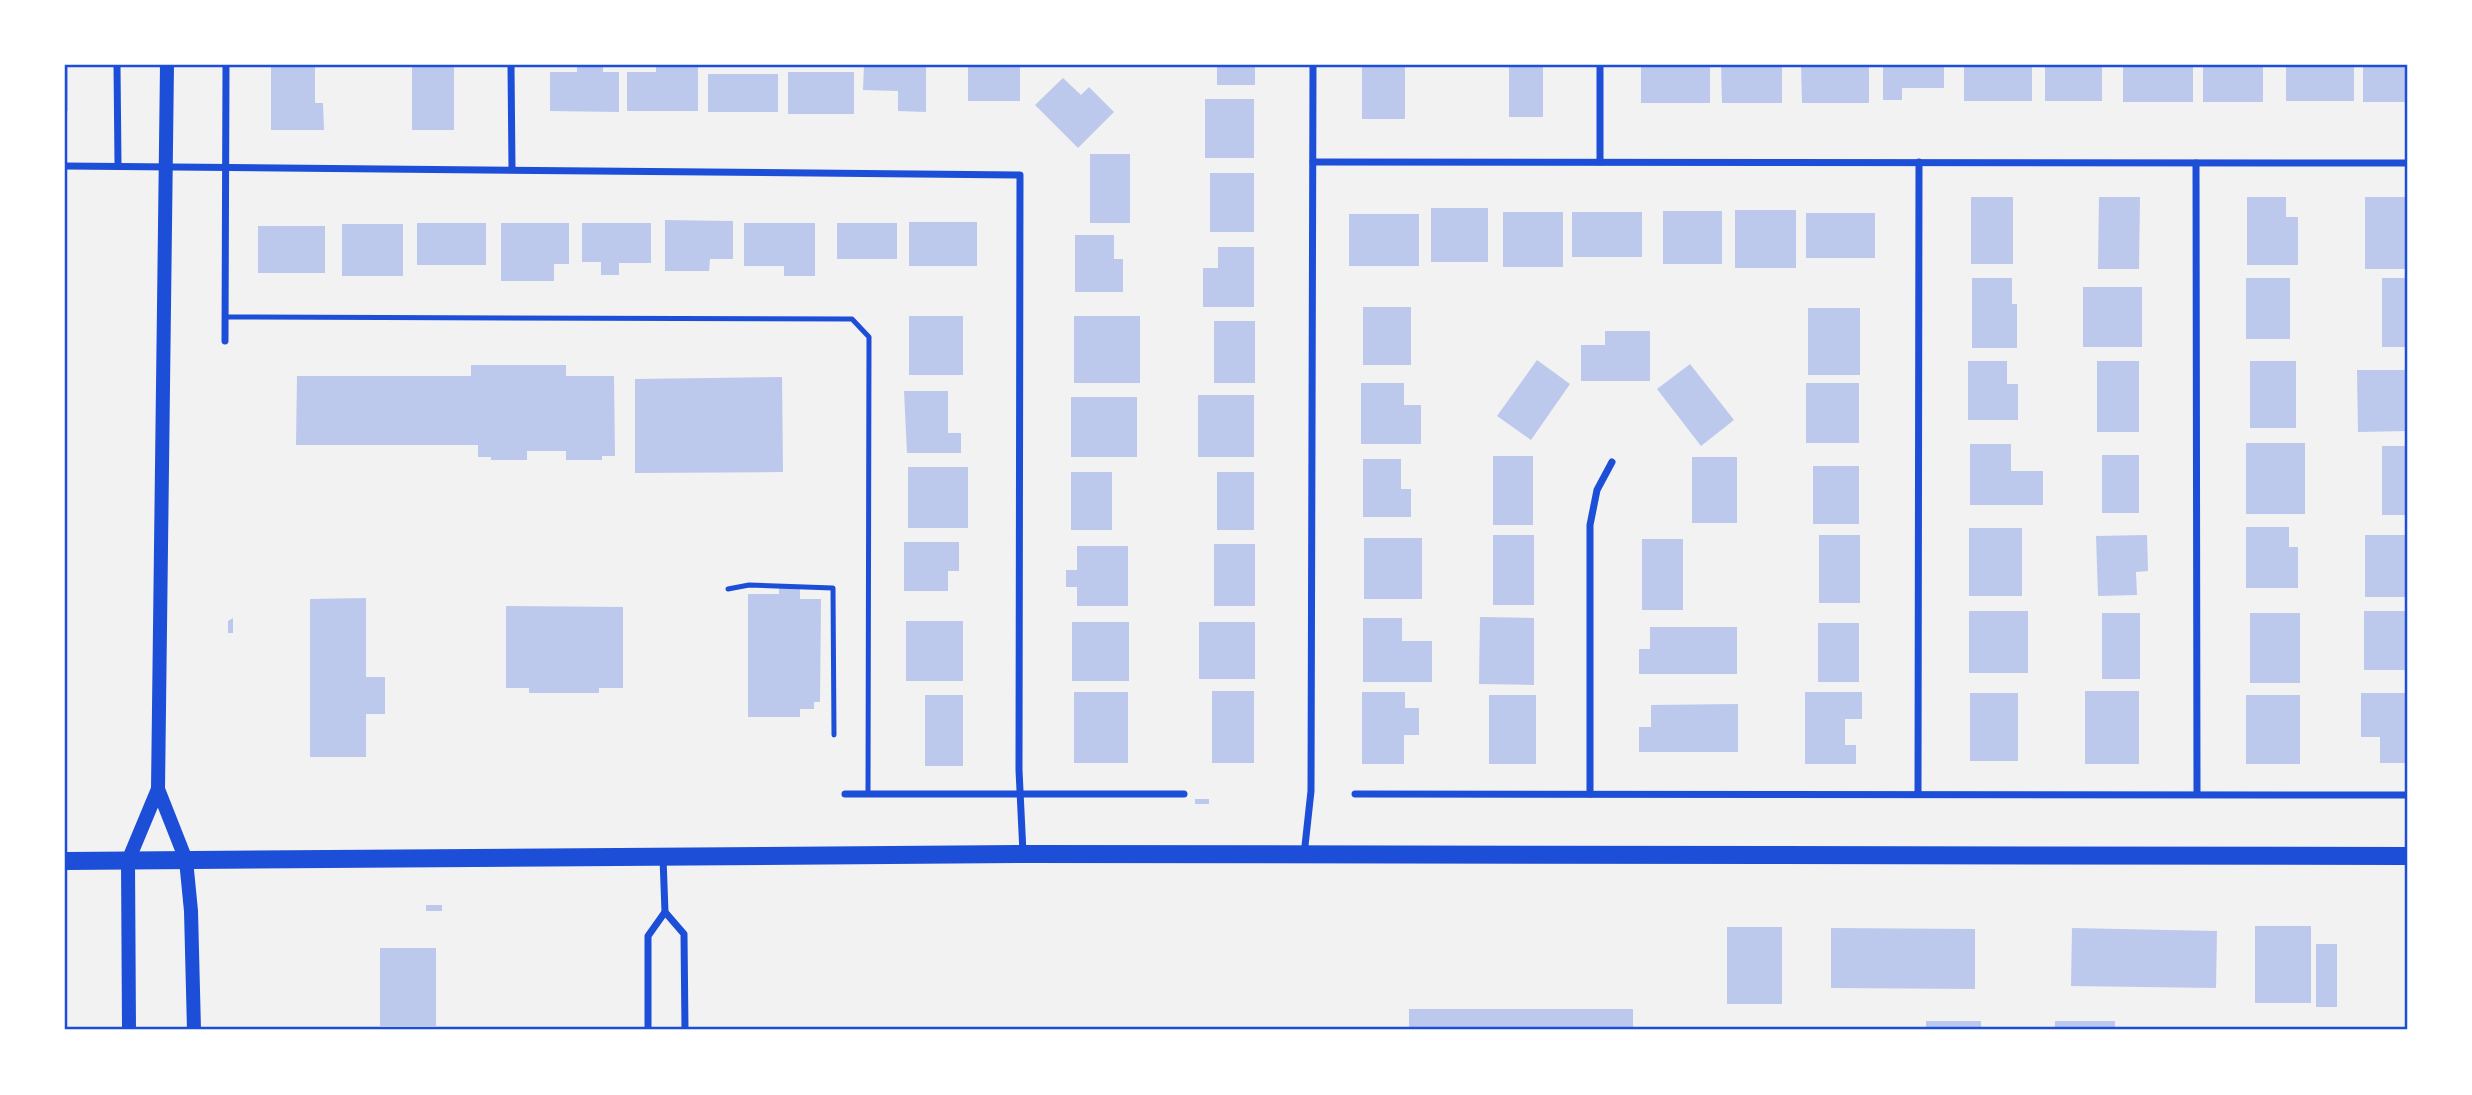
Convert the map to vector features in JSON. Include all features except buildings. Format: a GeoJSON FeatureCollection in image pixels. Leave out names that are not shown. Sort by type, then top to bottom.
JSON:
{"type":"FeatureCollection","features":[{"type":"Feature","properties":{"kind":"main road"},"geometry":{"type":"LineString","coordinates":[[129,1030],[128,861],[158,789],[167,65]]}},
{"type":"Feature","properties":{"kind":"main road"},"geometry":{"type":"LineString","coordinates":[[158,789],[186,860],[191,911],[194,1030]]}},
{"type":"Feature","properties":{"kind":"main road"},"geometry":{"type":"LineString","coordinates":[[65,861],[1023,854],[2407,856]]}},
{"type":"Feature","properties":{"kind":"street"},"geometry":{"type":"LineString","coordinates":[[117,65],[118,165]]}},
{"type":"Feature","properties":{"kind":"street"},"geometry":{"type":"LineString","coordinates":[[225,341],[226,65]]}},
{"type":"Feature","properties":{"kind":"street"},"geometry":{"type":"LineString","coordinates":[[511,65],[512,169]]}},
{"type":"Feature","properties":{"kind":"street"},"geometry":{"type":"LineString","coordinates":[[1304,855],[1311,791],[1313,65]]}},
{"type":"Feature","properties":{"kind":"street"},"geometry":{"type":"LineString","coordinates":[[1600,65],[1600,162]]}},
{"type":"Feature","properties":{"kind":"street"},"geometry":{"type":"LineString","coordinates":[[1313,162],[2407,163]]}},
{"type":"Feature","properties":{"kind":"street"},"geometry":{"type":"LineString","coordinates":[[1918,794],[1919,162]]}},
{"type":"Feature","properties":{"kind":"street"},"geometry":{"type":"LineString","coordinates":[[2196,163],[2197,794]]}},
{"type":"Feature","properties":{"kind":"street"},"geometry":{"type":"LineString","coordinates":[[65,166],[1020,175],[1020,794],[1023,854]]}},
{"type":"Feature","properties":{"kind":"street"},"geometry":{"type":"LineString","coordinates":[[1590,794],[1590,525],[1597,490],[1612,463]]}},
{"type":"Feature","properties":{"kind":"street"},"geometry":{"type":"LineString","coordinates":[[845,794],[1184,794]]}},
{"type":"Feature","properties":{"kind":"street"},"geometry":{"type":"LineString","coordinates":[[1355,794],[2407,795]]}},
{"type":"Feature","properties":{"kind":"street"},"geometry":{"type":"LineString","coordinates":[[648,1030],[648,936],[665,912],[663,856]]}},
{"type":"Feature","properties":{"kind":"street"},"geometry":{"type":"LineString","coordinates":[[665,912],[684,934],[685,1030]]}},
{"type":"Feature","properties":{"kind":"lane"},"geometry":{"type":"LineString","coordinates":[[226,317],[852,319],[869,337],[868,794]]}},
{"type":"Feature","properties":{"kind":"lane"},"geometry":{"type":"LineString","coordinates":[[728,589],[749,585],[833,588],[834,735]]}}]}
